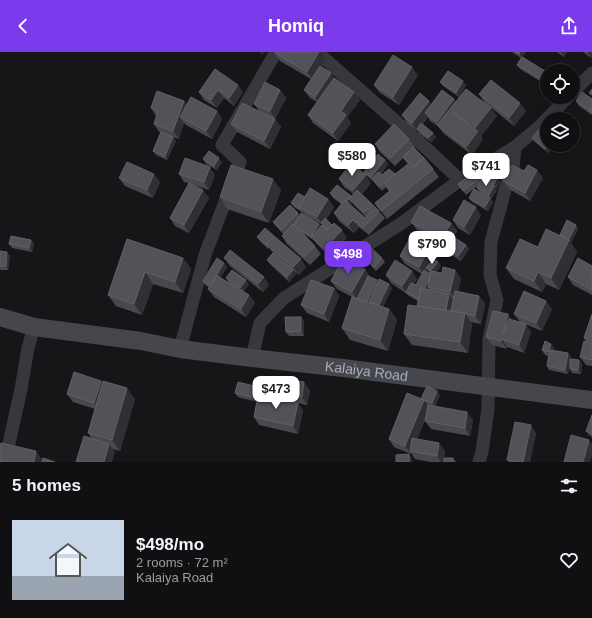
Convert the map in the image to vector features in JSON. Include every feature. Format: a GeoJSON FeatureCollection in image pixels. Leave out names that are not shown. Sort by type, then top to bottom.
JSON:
{"type":"FeatureCollection","features":[{"type":"Feature","properties":{"kind":"main road","name":"Kalaiya Road"},"geometry":{"type":"LineString","coordinates":[[0,317],[34,327],[141,341],[180,349],[351,368],[592,400]]}},
{"type":"Feature","properties":{"kind":"street"},"geometry":{"type":"LineString","coordinates":[[180,349],[205,255],[240,162],[222,145],[276,52]]}},
{"type":"Feature","properties":{"kind":"street"},"geometry":{"type":"LineString","coordinates":[[317,52],[460,180]]}},
{"type":"Feature","properties":{"kind":"street"},"geometry":{"type":"LineString","coordinates":[[580,85],[592,73]]}},
{"type":"Feature","properties":{"kind":"street"},"geometry":{"type":"LineString","coordinates":[[252,358],[260,324],[284,298],[402,223],[460,180],[515,148],[539,127],[561,104]]}},
{"type":"Feature","properties":{"kind":"street"},"geometry":{"type":"LineString","coordinates":[[478,462],[482,452],[488,410],[489,339],[497,300],[490,275],[492,242],[508,179],[513,168],[515,148]]}},
{"type":"Feature","properties":{"kind":"street"},"geometry":{"type":"LineString","coordinates":[[0,457],[8,448],[28,348],[34,327]]}},
{"type":"Feature","properties":{"kind":"building"},"geometry":{"type":"Polygon","coordinates":[[[275,52],[319,52],[307,72],[275,52]]]}},
{"type":"Feature","properties":{"kind":"building"},"geometry":{"type":"Polygon","coordinates":[[[393,55],[412,67],[393,97],[374,85],[393,55]]]}},
{"type":"Feature","properties":{"kind":"building"},"geometry":{"type":"Polygon","coordinates":[[[522,57],[540,68],[540,78],[517,65],[522,57]]]}},
{"type":"Feature","properties":{"kind":"building"},"geometry":{"type":"Polygon","coordinates":[[[320,66],[331,73],[315,97],[304,90],[320,66]]]}},
{"type":"Feature","properties":{"kind":"building"},"geometry":{"type":"Polygon","coordinates":[[[215,69],[238,85],[229,98],[218,90],[211,100],[199,92],[215,69]]]}},
{"type":"Feature","properties":{"kind":"building"},"geometry":{"type":"Polygon","coordinates":[[[448,71],[463,81],[456,93],[440,82],[448,71]]]}},
{"type":"Feature","properties":{"kind":"building"},"geometry":{"type":"Polygon","coordinates":[[[334,78],[354,92],[341,111],[346,115],[333,133],[308,115],[334,78]]]}},
{"type":"Feature","properties":{"kind":"building"},"geometry":{"type":"Polygon","coordinates":[[[491,80],[520,103],[509,118],[479,94],[491,80]]]}},
{"type":"Feature","properties":{"kind":"building"},"geometry":{"type":"Polygon","coordinates":[[[265,82],[280,90],[270,111],[254,104],[265,82]]]}},
{"type":"Feature","properties":{"kind":"building"},"geometry":{"type":"Polygon","coordinates":[[[466,89],[491,108],[474,129],[478,131],[466,147],[437,125],[449,110],[469,125],[450,109],[466,89]]]}},
{"type":"Feature","properties":{"kind":"building"},"geometry":{"type":"Polygon","coordinates":[[[442,90],[454,99],[437,122],[425,113],[442,90]]]}},
{"type":"Feature","properties":{"kind":"building"},"geometry":{"type":"Polygon","coordinates":[[[157,91],[184,101],[173,131],[154,124],[158,111],[151,108],[157,91]]]}},
{"type":"Feature","properties":{"kind":"building"},"geometry":{"type":"Polygon","coordinates":[[[582,92],[592,99],[592,107],[589,110],[580,104],[580,95],[582,92]]]}},
{"type":"Feature","properties":{"kind":"building"},"geometry":{"type":"Polygon","coordinates":[[[420,93],[429,101],[412,123],[402,115],[420,93]]]}},
{"type":"Feature","properties":{"kind":"building"},"geometry":{"type":"Polygon","coordinates":[[[191,97],[217,111],[206,131],[180,117],[191,97]]]}},
{"type":"Feature","properties":{"kind":"building"},"geometry":{"type":"Polygon","coordinates":[[[242,103],[275,119],[264,141],[231,124],[242,103]]]}},
{"type":"Feature","properties":{"kind":"building"},"geometry":{"type":"Polygon","coordinates":[[[421,123],[433,133],[428,138],[417,129],[421,123]]]}},
{"type":"Feature","properties":{"kind":"building"},"geometry":{"type":"Polygon","coordinates":[[[394,124],[409,139],[390,158],[375,144],[394,124]]]}},
{"type":"Feature","properties":{"kind":"building"},"geometry":{"type":"Polygon","coordinates":[[[540,128],[540,145],[532,138],[540,128]]]}},
{"type":"Feature","properties":{"kind":"building"},"geometry":{"type":"Polygon","coordinates":[[[161,132],[173,137],[165,156],[153,151],[161,132]]]}},
{"type":"Feature","properties":{"kind":"building"},"geometry":{"type":"Polygon","coordinates":[[[413,147],[424,158],[413,167],[403,157],[413,147]]]}},
{"type":"Feature","properties":{"kind":"building"},"geometry":{"type":"Polygon","coordinates":[[[209,151],[219,158],[214,166],[203,159],[209,151]]]}},
{"type":"Feature","properties":{"kind":"building"},"geometry":{"type":"Polygon","coordinates":[[[378,154],[385,160],[371,177],[364,172],[378,154]]]}},
{"type":"Feature","properties":{"kind":"building"},"geometry":{"type":"Polygon","coordinates":[[[185,158],[210,167],[204,182],[179,174],[185,158]]]}},
{"type":"Feature","properties":{"kind":"building"},"geometry":{"type":"Polygon","coordinates":[[[424,158],[433,169],[381,211],[375,203],[390,191],[384,183],[408,164],[411,168],[424,158]]]}},
{"type":"Feature","properties":{"kind":"building"},"geometry":{"type":"Polygon","coordinates":[[[491,160],[501,166],[496,175],[485,169],[491,160]]]}},
{"type":"Feature","properties":{"kind":"building"},"geometry":{"type":"Polygon","coordinates":[[[127,162],[154,174],[147,190],[119,178],[127,162]]]}},
{"type":"Feature","properties":{"kind":"building"},"geometry":{"type":"Polygon","coordinates":[[[351,163],[366,175],[353,190],[339,179],[351,163]]]}},
{"type":"Feature","properties":{"kind":"building"},"geometry":{"type":"Polygon","coordinates":[[[231,165],[273,179],[261,212],[220,197],[231,165]]]}},
{"type":"Feature","properties":{"kind":"building"},"geometry":{"type":"Polygon","coordinates":[[[512,165],[524,171],[528,165],[537,170],[525,193],[503,181],[512,165]]]}},
{"type":"Feature","properties":{"kind":"building"},"geometry":{"type":"Polygon","coordinates":[[[483,167],[487,172],[481,176],[477,172],[483,167]]]}},
{"type":"Feature","properties":{"kind":"building"},"geometry":{"type":"Polygon","coordinates":[[[389,169],[395,174],[379,187],[372,178],[379,172],[382,175],[389,169]]]}},
{"type":"Feature","properties":{"kind":"building"},"geometry":{"type":"Polygon","coordinates":[[[475,172],[480,178],[463,191],[458,184],[475,172]]]}},
{"type":"Feature","properties":{"kind":"building"},"geometry":{"type":"Polygon","coordinates":[[[488,173],[497,178],[494,184],[484,179],[488,173]]]}},
{"type":"Feature","properties":{"kind":"building"},"geometry":{"type":"Polygon","coordinates":[[[482,179],[494,186],[489,195],[477,188],[482,179]]]}},
{"type":"Feature","properties":{"kind":"building"},"geometry":{"type":"Polygon","coordinates":[[[189,183],[203,190],[184,225],[170,218],[189,183]]]}},
{"type":"Feature","properties":{"kind":"building"},"geometry":{"type":"Polygon","coordinates":[[[337,185],[351,196],[346,202],[345,200],[342,203],[330,193],[337,185]]]}},
{"type":"Feature","properties":{"kind":"building"},"geometry":{"type":"Polygon","coordinates":[[[310,188],[328,199],[317,217],[299,207],[310,188]]]}},
{"type":"Feature","properties":{"kind":"building"},"geometry":{"type":"Polygon","coordinates":[[[474,189],[490,198],[485,207],[469,198],[474,189]]]}},
{"type":"Feature","properties":{"kind":"building"},"geometry":{"type":"Polygon","coordinates":[[[357,190],[379,211],[363,228],[353,220],[348,225],[334,213],[345,200],[365,218],[371,211],[368,208],[364,212],[349,199],[357,190]]]}},
{"type":"Feature","properties":{"kind":"building"},"geometry":{"type":"Polygon","coordinates":[[[298,193],[305,197],[299,207],[300,209],[291,203],[298,193]]]}},
{"type":"Feature","properties":{"kind":"building"},"geometry":{"type":"Polygon","coordinates":[[[464,200],[476,207],[464,227],[453,220],[464,200]]]}},
{"type":"Feature","properties":{"kind":"building"},"geometry":{"type":"Polygon","coordinates":[[[290,205],[298,213],[281,230],[273,222],[290,205]]]}},
{"type":"Feature","properties":{"kind":"building"},"geometry":{"type":"Polygon","coordinates":[[[420,206],[451,223],[442,239],[411,222],[420,206]]]}},
{"type":"Feature","properties":{"kind":"building"},"geometry":{"type":"Polygon","coordinates":[[[301,213],[319,224],[311,236],[294,225],[301,213]]]}},
{"type":"Feature","properties":{"kind":"building"},"geometry":{"type":"Polygon","coordinates":[[[325,218],[332,225],[328,229],[321,223],[325,218]]]}},
{"type":"Feature","properties":{"kind":"building"},"geometry":{"type":"Polygon","coordinates":[[[567,220],[576,225],[569,239],[560,235],[567,220]]]}},
{"type":"Feature","properties":{"kind":"building"},"geometry":{"type":"Polygon","coordinates":[[[334,223],[342,230],[324,249],[311,237],[322,225],[327,230],[334,223]]]}},
{"type":"Feature","properties":{"kind":"building"},"geometry":{"type":"Polygon","coordinates":[[[293,224],[315,246],[304,257],[282,236],[293,224]]]}},
{"type":"Feature","properties":{"kind":"building"},"geometry":{"type":"Polygon","coordinates":[[[265,228],[274,236],[266,245],[257,237],[265,228]]]}},
{"type":"Feature","properties":{"kind":"building"},"geometry":{"type":"Polygon","coordinates":[[[546,229],[569,240],[551,278],[538,272],[534,281],[506,268],[520,239],[538,247],[546,229]]]}},
{"type":"Feature","properties":{"kind":"building"},"geometry":{"type":"Polygon","coordinates":[[[11,236],[31,240],[29,248],[9,244],[11,236]]]}},
{"type":"Feature","properties":{"kind":"building"},"geometry":{"type":"Polygon","coordinates":[[[274,236],[301,259],[293,267],[266,244],[274,236]]]}},
{"type":"Feature","properties":{"kind":"building"},"geometry":{"type":"Polygon","coordinates":[[[410,238],[429,249],[419,267],[400,256],[410,238]]]}},
{"type":"Feature","properties":{"kind":"building"},"geometry":{"type":"Polygon","coordinates":[[[455,238],[466,245],[458,256],[447,250],[455,238]]]}},
{"type":"Feature","properties":{"kind":"building"},"geometry":{"type":"Polygon","coordinates":[[[127,239],[183,258],[175,282],[145,272],[134,304],[108,295],[127,239]]]}},
{"type":"Feature","properties":{"kind":"building"},"geometry":{"type":"Polygon","coordinates":[[[426,239],[433,244],[430,248],[423,243],[426,239]]]}},
{"type":"Feature","properties":{"kind":"building"},"geometry":{"type":"Polygon","coordinates":[[[368,245],[382,258],[374,267],[360,253],[368,245]]]}},
{"type":"Feature","properties":{"kind":"building"},"geometry":{"type":"Polygon","coordinates":[[[230,250],[264,277],[258,284],[224,258],[230,250]]]}},
{"type":"Feature","properties":{"kind":"building"},"geometry":{"type":"Polygon","coordinates":[[[0,251],[7,252],[6,266],[0,266],[0,251]]]}},
{"type":"Feature","properties":{"kind":"building"},"geometry":{"type":"Polygon","coordinates":[[[273,253],[293,270],[287,277],[267,260],[273,253]]]}},
{"type":"Feature","properties":{"kind":"building"},"geometry":{"type":"Polygon","coordinates":[[[217,258],[224,263],[210,286],[203,281],[217,258]]]}},
{"type":"Feature","properties":{"kind":"building"},"geometry":{"type":"Polygon","coordinates":[[[343,258],[365,269],[352,292],[331,281],[343,258]]]}},
{"type":"Feature","properties":{"kind":"building"},"geometry":{"type":"Polygon","coordinates":[[[578,258],[592,266],[592,290],[568,277],[578,258]]]}},
{"type":"Feature","properties":{"kind":"building"},"geometry":{"type":"Polygon","coordinates":[[[434,259],[438,262],[430,271],[426,268],[434,259]]]}},
{"type":"Feature","properties":{"kind":"building"},"geometry":{"type":"Polygon","coordinates":[[[395,260],[412,271],[402,286],[386,275],[395,260]]]}},
{"type":"Feature","properties":{"kind":"building"},"geometry":{"type":"Polygon","coordinates":[[[443,267],[455,270],[450,292],[428,287],[431,271],[442,273],[443,267]]]}},
{"type":"Feature","properties":{"kind":"building"},"geometry":{"type":"Polygon","coordinates":[[[232,270],[246,280],[240,288],[226,278],[232,270]]]}},
{"type":"Feature","properties":{"kind":"building"},"geometry":{"type":"Polygon","coordinates":[[[424,270],[430,274],[430,278],[424,289],[421,288],[418,299],[406,292],[411,283],[416,285],[424,270]]]}},
{"type":"Feature","properties":{"kind":"building"},"geometry":{"type":"Polygon","coordinates":[[[216,275],[249,295],[241,309],[208,289],[216,275]]]}},
{"type":"Feature","properties":{"kind":"building"},"geometry":{"type":"Polygon","coordinates":[[[368,276],[377,280],[367,302],[357,299],[368,276]]]}},
{"type":"Feature","properties":{"kind":"building"},"geometry":{"type":"Polygon","coordinates":[[[379,279],[389,284],[379,305],[369,302],[379,279]]]}},
{"type":"Feature","properties":{"kind":"building"},"geometry":{"type":"Polygon","coordinates":[[[311,280],[334,288],[324,314],[301,305],[311,280]]]}},
{"type":"Feature","properties":{"kind":"building"},"geometry":{"type":"Polygon","coordinates":[[[421,288],[449,294],[446,310],[417,306],[421,288]]]}},
{"type":"Feature","properties":{"kind":"building"},"geometry":{"type":"Polygon","coordinates":[[[455,291],[479,296],[475,316],[451,311],[455,291]]]}},
{"type":"Feature","properties":{"kind":"building"},"geometry":{"type":"Polygon","coordinates":[[[524,291],[546,301],[536,323],[514,314],[524,291]]]}},
{"type":"Feature","properties":{"kind":"building"},"geometry":{"type":"Polygon","coordinates":[[[352,297],[389,309],[380,340],[342,328],[352,297]]]}},
{"type":"Feature","properties":{"kind":"building"},"geometry":{"type":"Polygon","coordinates":[[[408,305],[465,313],[460,342],[404,334],[408,305]]]}},
{"type":"Feature","properties":{"kind":"building"},"geometry":{"type":"Polygon","coordinates":[[[493,311],[508,314],[503,334],[509,319],[526,324],[519,345],[502,339],[501,341],[486,337],[493,311]]]}},
{"type":"Feature","properties":{"kind":"building"},"geometry":{"type":"Polygon","coordinates":[[[592,314],[592,341],[584,338],[592,314]]]}},
{"type":"Feature","properties":{"kind":"building"},"geometry":{"type":"Polygon","coordinates":[[[285,317],[301,317],[301,331],[286,332],[285,317]]]}},
{"type":"Feature","properties":{"kind":"building"},"geometry":{"type":"Polygon","coordinates":[[[545,341],[551,344],[548,352],[542,350],[545,341]]]}},
{"type":"Feature","properties":{"kind":"building"},"geometry":{"type":"Polygon","coordinates":[[[584,341],[592,343],[592,360],[580,357],[584,341]]]}},
{"type":"Feature","properties":{"kind":"building"},"geometry":{"type":"Polygon","coordinates":[[[550,350],[568,353],[565,370],[547,366],[550,350]]]}},
{"type":"Feature","properties":{"kind":"building"},"geometry":{"type":"Polygon","coordinates":[[[570,359],[579,360],[578,370],[570,369],[570,359]]]}},
{"type":"Feature","properties":{"kind":"building"},"geometry":{"type":"Polygon","coordinates":[[[74,372],[101,381],[94,403],[67,394],[74,372]]]}},
{"type":"Feature","properties":{"kind":"building"},"geometry":{"type":"Polygon","coordinates":[[[261,376],[304,382],[302,397],[259,390],[261,376]]]}},
{"type":"Feature","properties":{"kind":"building"},"geometry":{"type":"Polygon","coordinates":[[[103,381],[127,388],[112,440],[88,433],[103,381]]]}},
{"type":"Feature","properties":{"kind":"building"},"geometry":{"type":"Polygon","coordinates":[[[238,382],[258,387],[256,398],[235,393],[238,382]]]}},
{"type":"Feature","properties":{"kind":"building"},"geometry":{"type":"Polygon","coordinates":[[[427,386],[437,391],[432,403],[421,399],[427,386]]]}},
{"type":"Feature","properties":{"kind":"building"},"geometry":{"type":"Polygon","coordinates":[[[407,393],[424,400],[405,446],[389,439],[407,393]]]}},
{"type":"Feature","properties":{"kind":"building"},"geometry":{"type":"Polygon","coordinates":[[[258,395],[298,403],[293,426],[254,417],[258,395]]]}},
{"type":"Feature","properties":{"kind":"building"},"geometry":{"type":"Polygon","coordinates":[[[428,405],[467,412],[465,428],[425,421],[428,405]]]}},
{"type":"Feature","properties":{"kind":"building"},"geometry":{"type":"Polygon","coordinates":[[[592,415],[592,434],[586,431],[592,415]]]}},
{"type":"Feature","properties":{"kind":"building"},"geometry":{"type":"Polygon","coordinates":[[[515,422],[531,425],[523,462],[507,460],[515,422]]]}},
{"type":"Feature","properties":{"kind":"building"},"geometry":{"type":"Polygon","coordinates":[[[571,435],[589,440],[583,462],[564,462],[571,435]]]}},
{"type":"Feature","properties":{"kind":"building"},"geometry":{"type":"Polygon","coordinates":[[[84,436],[109,444],[104,462],[76,462],[84,436]]]}},
{"type":"Feature","properties":{"kind":"building"},"geometry":{"type":"Polygon","coordinates":[[[412,438],[439,443],[437,456],[410,451],[412,438]]]}},
{"type":"Feature","properties":{"kind":"building"},"geometry":{"type":"Polygon","coordinates":[[[1,443],[36,451],[34,462],[0,462],[1,443]]]}},
{"type":"Feature","properties":{"kind":"building"},"geometry":{"type":"Polygon","coordinates":[[[409,454],[409,462],[396,462],[396,455],[409,454]]]}},
{"type":"Feature","properties":{"kind":"building"},"geometry":{"type":"Polygon","coordinates":[[[43,458],[55,462],[42,462],[43,458]]]}},
{"type":"Feature","properties":{"kind":"building"},"geometry":{"type":"Polygon","coordinates":[[[444,458],[453,458],[453,462],[444,462],[444,458]]]}}]}
